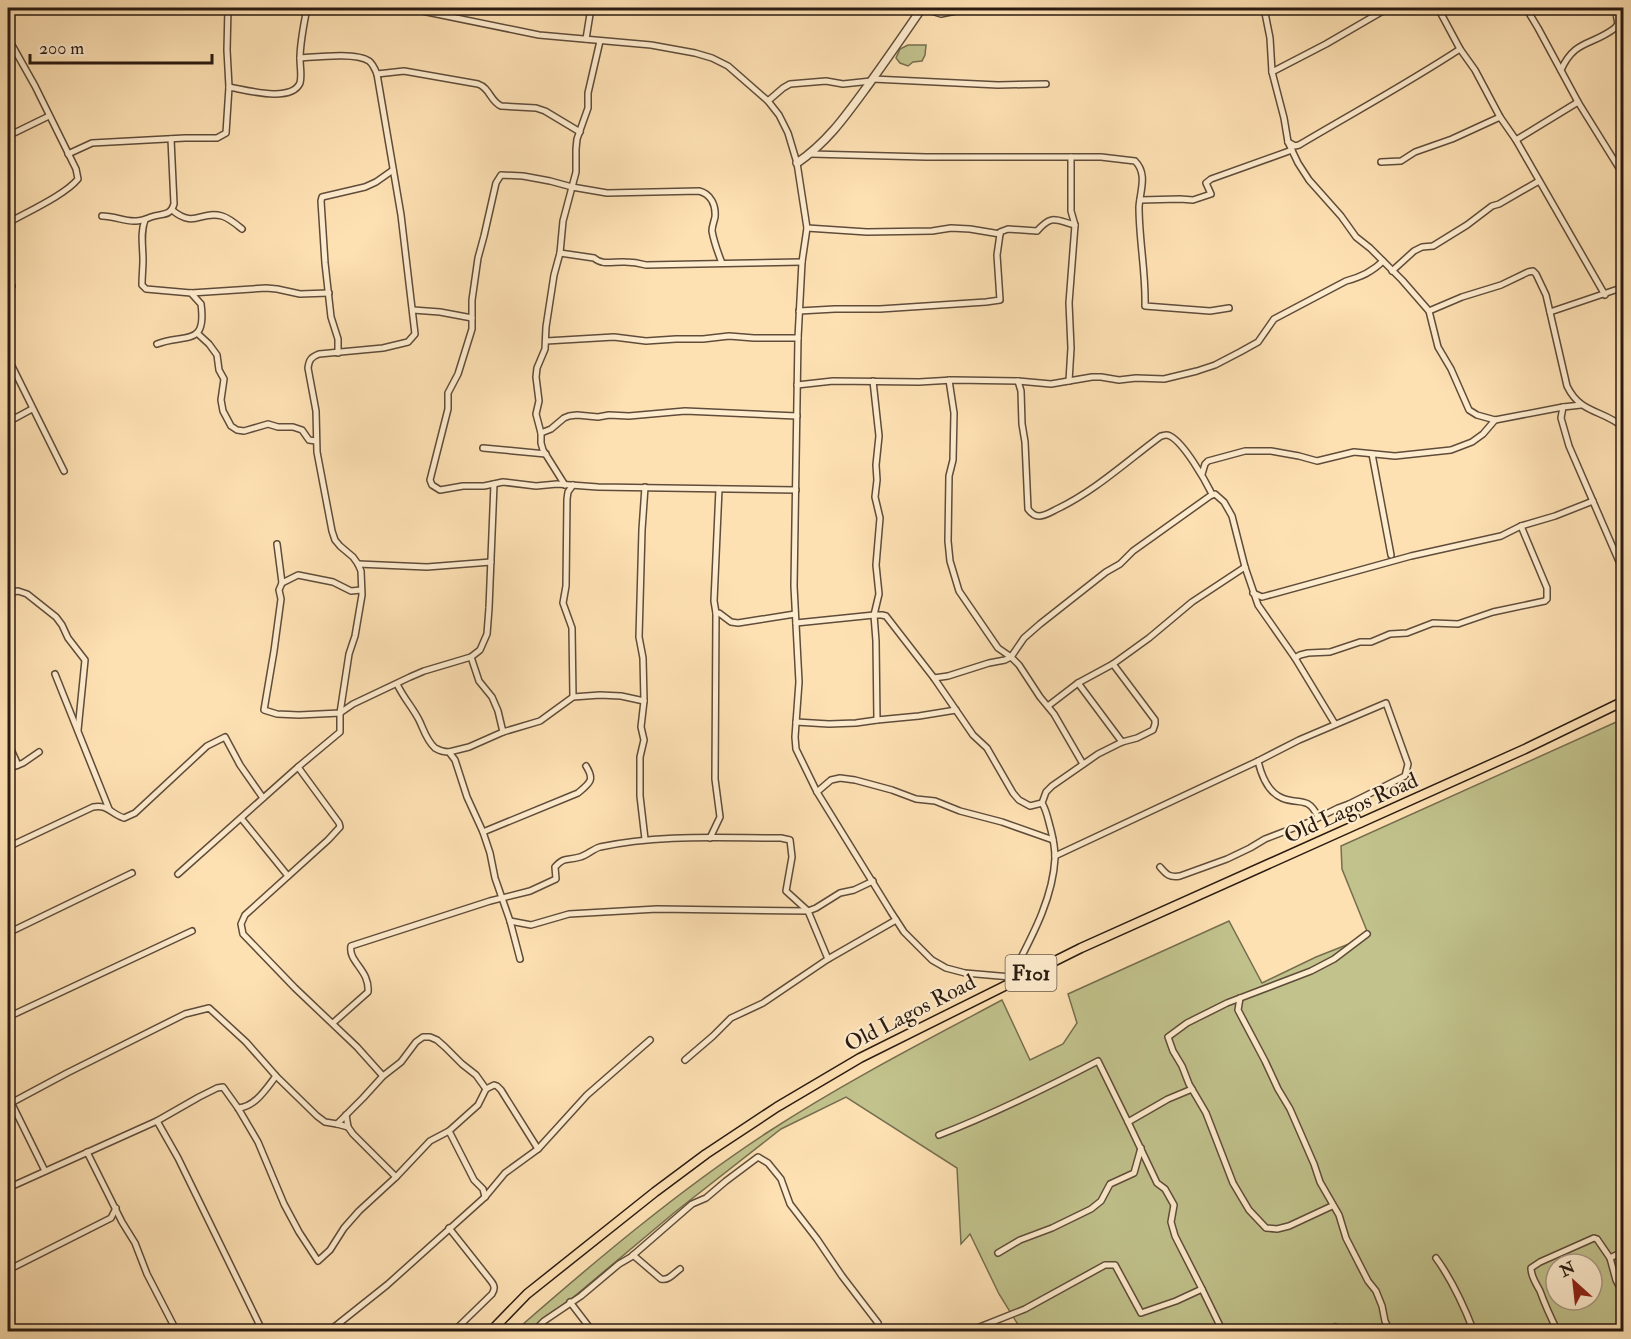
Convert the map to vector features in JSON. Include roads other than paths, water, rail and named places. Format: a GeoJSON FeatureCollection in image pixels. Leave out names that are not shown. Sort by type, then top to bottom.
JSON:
{"type":"FeatureCollection","features":[{"type":"Feature","properties":{"kind":"main road","name":"Old Lagos Road"},"geometry":{"type":"LineString","coordinates":[[490,1332],[527,1294],[706,1154],[749,1125],[860,1058],[1013,979],[1525,749],[1623,700]]}},
{"type":"Feature","properties":{"kind":"street"},"geometry":{"type":"LineString","coordinates":[[68,154],[92,143],[217,138],[226,133],[229,87],[228,8]]}},
{"type":"Feature","properties":{"kind":"street"},"geometry":{"type":"LineString","coordinates":[[229,87],[273,94],[288,93],[298,86],[301,79],[300,58],[307,8]]}},
{"type":"Feature","properties":{"kind":"street"},"geometry":{"type":"LineString","coordinates":[[390,8],[422,11],[539,35],[651,45],[695,53],[712,58],[739,74],[768,101],[784,123],[797,163],[807,228],[802,262],[797,385],[794,586],[799,682],[796,749],[817,792],[896,920],[904,932],[932,960],[946,968],[965,973],[1013,979],[1043,910],[1052,876],[1055,856],[1053,840],[1046,810],[1042,803],[1046,792],[1098,754],[1153,730],[1155,724],[1155,720],[1113,664]]}},
{"type":"Feature","properties":{"kind":"street"},"geometry":{"type":"LineString","coordinates":[[586,39],[591,8]]}},
{"type":"Feature","properties":{"kind":"street"},"geometry":{"type":"LineString","coordinates":[[797,163],[827,140],[922,8],[941,14],[962,10],[1005,8],[1088,8]]}},
{"type":"Feature","properties":{"kind":"street"},"geometry":{"type":"LineString","coordinates":[[1123,8],[1141,10]]}},
{"type":"Feature","properties":{"kind":"street"},"geometry":{"type":"LineString","coordinates":[[1264,8],[1270,38],[1272,72],[1288,142],[1304,174],[1341,216],[1351,232],[1402,280],[1429,311],[1438,347],[1469,410],[1495,420],[1581,405]]}},
{"type":"Feature","properties":{"kind":"street"},"geometry":{"type":"LineString","coordinates":[[1373,8],[1385,9]]}},
{"type":"Feature","properties":{"kind":"street"},"geometry":{"type":"LineString","coordinates":[[1438,8],[1605,295]]}},
{"type":"Feature","properties":{"kind":"street"},"geometry":{"type":"LineString","coordinates":[[1526,8],[1578,102],[1623,176]]}},
{"type":"Feature","properties":{"kind":"street"},"geometry":{"type":"LineString","coordinates":[[1561,70],[1570,53],[1577,47],[1615,28],[1618,24],[1615,8]]}},
{"type":"Feature","properties":{"kind":"street"},"geometry":{"type":"LineString","coordinates":[[1272,72],[1326,44],[1385,9]]}},
{"type":"Feature","properties":{"kind":"street"},"geometry":{"type":"LineString","coordinates":[[8,38],[35,86],[76,169],[78,179],[74,185],[62,193],[8,222]]}},
{"type":"Feature","properties":{"kind":"street"},"geometry":{"type":"LineString","coordinates":[[566,485],[541,443],[536,414],[539,401],[536,377],[537,368],[545,349],[546,327],[554,275],[560,253],[563,221],[570,184],[576,172],[576,149],[588,108],[588,93],[600,41]]}},
{"type":"Feature","properties":{"kind":"street"},"geometry":{"type":"LineString","coordinates":[[1288,142],[1295,146],[1299,145],[1460,49]]}},
{"type":"Feature","properties":{"kind":"street"},"geometry":{"type":"LineString","coordinates":[[178,874],[340,732],[340,713],[349,654],[356,636],[360,610],[360,571],[353,557],[335,540],[332,531],[316,441],[309,361],[312,356],[319,354],[383,348],[408,342],[415,334],[403,226],[377,74],[369,61],[360,57],[300,58]]}},
{"type":"Feature","properties":{"kind":"street"},"geometry":{"type":"LineString","coordinates":[[377,74],[404,71],[478,84],[487,89],[496,104],[536,108],[580,132]]}},
{"type":"Feature","properties":{"kind":"street"},"geometry":{"type":"LineString","coordinates":[[768,101],[783,87],[790,84],[826,81],[843,84],[872,80],[998,85],[1046,84]]}},
{"type":"Feature","properties":{"kind":"street"},"geometry":{"type":"LineString","coordinates":[[1516,140],[1578,102]]}},
{"type":"Feature","properties":{"kind":"street"},"geometry":{"type":"LineString","coordinates":[[8,136],[49,116]]}},
{"type":"Feature","properties":{"kind":"street"},"geometry":{"type":"LineString","coordinates":[[1381,162],[1401,161],[1415,152],[1452,139],[1500,117]]}},
{"type":"Feature","properties":{"kind":"street"},"geometry":{"type":"LineString","coordinates":[[102,216],[133,221],[145,220],[164,216],[172,210],[174,204],[171,139]]}},
{"type":"Feature","properties":{"kind":"street"},"geometry":{"type":"LineString","coordinates":[[1140,200],[1180,198],[1193,200],[1211,194],[1206,183],[1211,179],[1292,150]]}},
{"type":"Feature","properties":{"kind":"street"},"geometry":{"type":"LineString","coordinates":[[811,154],[926,157],[1101,157],[1135,161],[1143,176],[1140,200],[1145,306],[1210,312],[1229,308]]}},
{"type":"Feature","properties":{"kind":"street"},"geometry":{"type":"LineString","coordinates":[[1070,381],[1069,303],[1076,225],[1071,211],[1071,157]]}},
{"type":"Feature","properties":{"kind":"street"},"geometry":{"type":"LineString","coordinates":[[338,353],[337,333],[328,293],[322,197],[365,187],[393,170]]}},
{"type":"Feature","properties":{"kind":"street"},"geometry":{"type":"LineString","coordinates":[[722,263],[712,231],[715,217],[714,206],[705,193],[699,191],[607,193],[524,176],[499,177],[478,258],[472,300],[472,329],[458,374],[448,393],[448,409],[430,480],[432,485],[440,490],[503,482],[536,486],[557,484],[796,490]]}},
{"type":"Feature","properties":{"kind":"street"},"geometry":{"type":"LineString","coordinates":[[1392,271],[1414,251],[1422,247],[1433,246],[1492,206],[1539,181]]}},
{"type":"Feature","properties":{"kind":"street"},"geometry":{"type":"LineString","coordinates":[[172,210],[191,220],[213,215],[222,216],[242,229]]}},
{"type":"Feature","properties":{"kind":"street"},"geometry":{"type":"LineString","coordinates":[[799,311],[880,309],[986,303],[1000,300],[997,255],[1000,232],[1008,229],[1037,231],[1046,220],[1052,219],[1076,225]]}},
{"type":"Feature","properties":{"kind":"street"},"geometry":{"type":"LineString","coordinates":[[145,220],[142,230],[143,288],[152,291],[191,293],[266,288],[300,294],[328,293]]}},
{"type":"Feature","properties":{"kind":"street"},"geometry":{"type":"LineString","coordinates":[[807,228],[867,232],[932,231],[951,228],[1000,234]]}},
{"type":"Feature","properties":{"kind":"street"},"geometry":{"type":"LineString","coordinates":[[560,253],[594,258],[604,263],[621,261],[646,265],[802,262]]}},
{"type":"Feature","properties":{"kind":"street"},"geometry":{"type":"LineString","coordinates":[[797,385],[833,381],[949,380],[1051,384],[1092,377],[1119,380],[1164,379],[1215,365],[1258,342],[1274,319],[1346,281],[1373,271],[1383,261]]}},
{"type":"Feature","properties":{"kind":"street"},"geometry":{"type":"LineString","coordinates":[[1429,311],[1533,271],[1546,295],[1567,386],[1572,395],[1581,405],[1617,421],[1623,428]]}},
{"type":"Feature","properties":{"kind":"street"},"geometry":{"type":"LineString","coordinates":[[8,275],[12,286],[8,296]]}},
{"type":"Feature","properties":{"kind":"street"},"geometry":{"type":"LineString","coordinates":[[1550,312],[1623,287]]}},
{"type":"Feature","properties":{"kind":"street"},"geometry":{"type":"LineString","coordinates":[[157,344],[189,338],[197,333],[202,323],[201,304],[191,293]]}},
{"type":"Feature","properties":{"kind":"street"},"geometry":{"type":"LineString","coordinates":[[413,309],[472,318]]}},
{"type":"Feature","properties":{"kind":"street"},"geometry":{"type":"LineString","coordinates":[[197,333],[209,344],[216,356],[224,379],[222,411],[231,426],[244,431],[267,424],[278,427],[293,426],[302,430],[309,440],[316,441]]}},
{"type":"Feature","properties":{"kind":"street"},"geometry":{"type":"LineString","coordinates":[[546,341],[614,337],[646,341],[729,336],[798,338]]}},
{"type":"Feature","properties":{"kind":"street"},"geometry":{"type":"LineString","coordinates":[[8,358],[64,471]]}},
{"type":"Feature","properties":{"kind":"street"},"geometry":{"type":"LineString","coordinates":[[949,380],[954,413],[948,531],[950,561],[959,591],[998,648],[1019,665],[1054,714],[1083,764]]}},
{"type":"Feature","properties":{"kind":"street"},"geometry":{"type":"LineString","coordinates":[[873,381],[879,436],[875,497],[880,518],[876,565],[879,594],[874,615],[877,720]]}},
{"type":"Feature","properties":{"kind":"street"},"geometry":{"type":"LineString","coordinates":[[1018,381],[1021,391],[1025,442],[1028,509],[1031,514],[1043,516],[1084,495],[1161,436],[1166,435],[1172,436],[1181,447],[1202,474],[1212,494]]}},
{"type":"Feature","properties":{"kind":"street"},"geometry":{"type":"LineString","coordinates":[[1563,407],[1562,418],[1569,446],[1623,573]]}},
{"type":"Feature","properties":{"kind":"street"},"geometry":{"type":"LineString","coordinates":[[8,422],[32,409]]}},
{"type":"Feature","properties":{"kind":"street"},"geometry":{"type":"LineString","coordinates":[[541,433],[551,429],[564,418],[577,415],[629,416],[685,411],[797,416]]}},
{"type":"Feature","properties":{"kind":"street"},"geometry":{"type":"LineString","coordinates":[[1202,474],[1208,461],[1245,451],[1271,451],[1317,461],[1354,452],[1395,456],[1451,450],[1472,442],[1483,434],[1495,420]]}},
{"type":"Feature","properties":{"kind":"street"},"geometry":{"type":"LineString","coordinates":[[483,448],[546,454]]}},
{"type":"Feature","properties":{"kind":"street"},"geometry":{"type":"LineString","coordinates":[[1372,454],[1391,555]]}},
{"type":"Feature","properties":{"kind":"street"},"geometry":{"type":"LineString","coordinates":[[277,544],[282,583],[279,590],[281,599],[264,710],[277,714],[299,715],[340,713],[353,704],[424,671],[471,657],[480,650],[487,634],[494,484]]}},
{"type":"Feature","properties":{"kind":"street"},"geometry":{"type":"LineString","coordinates":[[573,485],[568,492],[567,500],[566,586],[563,603],[572,628],[573,697]]}},
{"type":"Feature","properties":{"kind":"street"},"geometry":{"type":"LineString","coordinates":[[645,488],[639,637],[643,658],[644,701],[641,727],[644,740],[640,757],[640,796],[645,839]]}},
{"type":"Feature","properties":{"kind":"street"},"geometry":{"type":"LineString","coordinates":[[710,838],[720,817],[716,779],[716,613],[714,601],[719,489]]}},
{"type":"Feature","properties":{"kind":"street"},"geometry":{"type":"LineString","coordinates":[[934,678],[1011,657],[1024,638],[1040,624],[1106,572],[1120,564],[1133,551],[1212,494],[1218,495],[1232,516],[1245,567],[1258,605],[1335,724]]}},
{"type":"Feature","properties":{"kind":"street"},"geometry":{"type":"LineString","coordinates":[[1253,593],[1262,597],[1411,556],[1501,536],[1521,526],[1593,501]]}},
{"type":"Feature","properties":{"kind":"street"},"geometry":{"type":"LineString","coordinates":[[1294,658],[1308,653],[1330,652],[1357,642],[1371,642],[1390,634],[1407,633],[1433,623],[1458,624],[1493,612],[1545,601],[1547,588],[1521,526]]}},
{"type":"Feature","properties":{"kind":"street"},"geometry":{"type":"LineString","coordinates":[[358,564],[427,567],[491,562]]}},
{"type":"Feature","properties":{"kind":"street"},"geometry":{"type":"LineString","coordinates":[[1048,706],[1078,683],[1113,664],[1192,602],[1245,567]]}},
{"type":"Feature","properties":{"kind":"street"},"geometry":{"type":"LineString","coordinates":[[282,583],[298,575],[333,582],[351,591],[361,590]]}},
{"type":"Feature","properties":{"kind":"street"},"geometry":{"type":"LineString","coordinates":[[8,593],[18,591],[27,594],[56,617],[85,660],[78,730]]}},
{"type":"Feature","properties":{"kind":"street"},"geometry":{"type":"LineString","coordinates":[[716,613],[731,622],[738,623],[795,614]]}},
{"type":"Feature","properties":{"kind":"street"},"geometry":{"type":"LineString","coordinates":[[796,623],[874,615],[886,616],[934,678],[973,735],[987,748],[1019,800],[1030,806],[1042,803]]}},
{"type":"Feature","properties":{"kind":"street"},"geometry":{"type":"LineString","coordinates":[[471,657],[479,681],[492,697],[498,711],[503,732]]}},
{"type":"Feature","properties":{"kind":"street"},"geometry":{"type":"LineString","coordinates":[[54,674],[109,809]]}},
{"type":"Feature","properties":{"kind":"street"},"geometry":{"type":"LineString","coordinates":[[1078,683],[1122,742]]}},
{"type":"Feature","properties":{"kind":"street"},"geometry":{"type":"LineString","coordinates":[[397,684],[434,747],[442,752],[469,747],[503,732],[540,721],[573,697],[621,696],[644,701]]}},
{"type":"Feature","properties":{"kind":"street"},"geometry":{"type":"LineString","coordinates":[[1055,856],[1335,724],[1386,703],[1408,764],[1405,776],[1349,804],[1265,839],[1227,859],[1173,877],[1167,875],[1160,867]]}},
{"type":"Feature","properties":{"kind":"street"},"geometry":{"type":"LineString","coordinates":[[796,722],[856,723],[956,710]]}},
{"type":"Feature","properties":{"kind":"street"},"geometry":{"type":"LineString","coordinates":[[8,847],[93,807],[101,806],[124,818],[135,813],[207,746],[225,737],[240,765],[263,798]]}},
{"type":"Feature","properties":{"kind":"street"},"geometry":{"type":"LineString","coordinates":[[8,743],[18,765]]}},
{"type":"Feature","properties":{"kind":"street"},"geometry":{"type":"LineString","coordinates":[[8,769],[23,763],[39,752]]}},
{"type":"Feature","properties":{"kind":"street"},"geometry":{"type":"LineString","coordinates":[[449,752],[455,760],[467,797],[483,832],[520,959]]}},
{"type":"Feature","properties":{"kind":"street"},"geometry":{"type":"LineString","coordinates":[[1258,761],[1268,785],[1276,794],[1282,798],[1314,807],[1318,817]]}},
{"type":"Feature","properties":{"kind":"street"},"geometry":{"type":"LineString","coordinates":[[483,832],[578,793],[588,785],[591,779],[586,766]]}},
{"type":"Feature","properties":{"kind":"street"},"geometry":{"type":"LineString","coordinates":[[298,767],[340,827],[245,915],[241,924],[243,934],[383,1076]]}},
{"type":"Feature","properties":{"kind":"street"},"geometry":{"type":"LineString","coordinates":[[817,792],[831,780],[840,778],[855,780],[916,799],[935,801],[1053,840]]}},
{"type":"Feature","properties":{"kind":"street"},"geometry":{"type":"LineString","coordinates":[[1349,804],[1360,824]]}},
{"type":"Feature","properties":{"kind":"street"},"geometry":{"type":"LineString","coordinates":[[241,818],[288,876]]}},
{"type":"Feature","properties":{"kind":"street"},"geometry":{"type":"LineString","coordinates":[[333,1023],[368,992],[365,975],[352,957],[351,946],[530,891],[555,879],[555,867],[562,860],[581,857],[597,848],[645,839],[781,838],[790,840],[792,857],[786,891],[808,911],[828,959]]}},
{"type":"Feature","properties":{"kind":"street"},"geometry":{"type":"LineString","coordinates":[[8,922],[10,932],[132,873]]}},
{"type":"Feature","properties":{"kind":"street"},"geometry":{"type":"LineString","coordinates":[[510,921],[531,925],[569,914],[657,909],[808,911],[840,893],[854,890],[873,881]]}},
{"type":"Feature","properties":{"kind":"street"},"geometry":{"type":"LineString","coordinates":[[685,1060],[731,1018],[763,1003],[828,959],[896,920]]}},
{"type":"Feature","properties":{"kind":"street"},"geometry":{"type":"LineString","coordinates":[[8,1017],[192,931]]}},
{"type":"Feature","properties":{"kind":"street"},"geometry":{"type":"LineString","coordinates":[[1332,1206],[1289,1226],[1277,1229],[1266,1228],[1249,1210],[1233,1183],[1206,1113],[1168,1037],[1187,1023],[1240,998],[1311,971],[1334,959],[1367,934]]}},
{"type":"Feature","properties":{"kind":"street"},"geometry":{"type":"LineString","coordinates":[[1240,998],[1238,1010],[1290,1109],[1320,1182],[1339,1215],[1346,1238],[1359,1265],[1376,1291],[1390,1332]]}},
{"type":"Feature","properties":{"kind":"street"},"geometry":{"type":"LineString","coordinates":[[12,1103],[184,1014],[209,1008],[246,1041],[276,1076],[317,1116],[325,1122],[348,1127]]}},
{"type":"Feature","properties":{"kind":"street"},"geometry":{"type":"LineString","coordinates":[[337,1124],[383,1076],[401,1062],[416,1042],[423,1037],[437,1040],[446,1047],[476,1075],[486,1089]]}},
{"type":"Feature","properties":{"kind":"street"},"geometry":{"type":"LineString","coordinates":[[328,1332],[387,1285],[485,1197],[505,1173],[538,1149],[587,1095],[650,1040]]}},
{"type":"Feature","properties":{"kind":"street"},"geometry":{"type":"LineString","coordinates":[[939,1136],[1006,1108],[1098,1061],[1157,1183],[1165,1189],[1174,1205],[1171,1222],[1175,1236],[1223,1332]]}},
{"type":"Feature","properties":{"kind":"street"},"geometry":{"type":"LineString","coordinates":[[238,1108],[247,1108],[258,1099],[276,1076]]}},
{"type":"Feature","properties":{"kind":"street"},"geometry":{"type":"LineString","coordinates":[[8,1188],[157,1121],[217,1088],[223,1087],[258,1143],[284,1204],[318,1261],[330,1250],[344,1228],[359,1211],[396,1178],[430,1141],[448,1131],[478,1105],[486,1089],[494,1085],[501,1090],[538,1149]]}},
{"type":"Feature","properties":{"kind":"street"},"geometry":{"type":"LineString","coordinates":[[1128,1122],[1168,1099],[1192,1089]]}},
{"type":"Feature","properties":{"kind":"street"},"geometry":{"type":"LineString","coordinates":[[8,1096],[45,1171]]}},
{"type":"Feature","properties":{"kind":"street"},"geometry":{"type":"LineString","coordinates":[[346,1115],[348,1127],[396,1178]]}},
{"type":"Feature","properties":{"kind":"street"},"geometry":{"type":"LineString","coordinates":[[157,1121],[178,1158],[263,1332]]}},
{"type":"Feature","properties":{"kind":"street"},"geometry":{"type":"LineString","coordinates":[[448,1131],[474,1180],[483,1189],[485,1197]]}},
{"type":"Feature","properties":{"kind":"street"},"geometry":{"type":"LineString","coordinates":[[998,1253],[1020,1240],[1052,1228],[1091,1209],[1101,1201],[1110,1184],[1134,1173],[1141,1148]]}},
{"type":"Feature","properties":{"kind":"street"},"geometry":{"type":"LineString","coordinates":[[87,1152],[135,1243],[147,1274],[177,1332]]}},
{"type":"Feature","properties":{"kind":"street"},"geometry":{"type":"LineString","coordinates":[[533,1332],[544,1321],[633,1255],[692,1204],[706,1198],[758,1157],[768,1163],[782,1179],[790,1204],[878,1323],[881,1332]]}},
{"type":"Feature","properties":{"kind":"street"},"geometry":{"type":"LineString","coordinates":[[8,1270],[111,1218],[116,1208]]}},
{"type":"Feature","properties":{"kind":"street"},"geometry":{"type":"LineString","coordinates":[[111,1218],[122,1222]]}},
{"type":"Feature","properties":{"kind":"street"},"geometry":{"type":"LineString","coordinates":[[449,1228],[495,1290],[453,1332]]}},
{"type":"Feature","properties":{"kind":"street"},"geometry":{"type":"LineString","coordinates":[[1558,1332],[1536,1282],[1531,1276],[1531,1268],[1540,1262],[1594,1238],[1597,1239],[1610,1258],[1623,1295]]}},
{"type":"Feature","properties":{"kind":"street"},"geometry":{"type":"LineString","coordinates":[[1610,1258],[1623,1251]]}},
{"type":"Feature","properties":{"kind":"street"},"geometry":{"type":"LineString","coordinates":[[633,1255],[664,1280],[680,1269]]}},
{"type":"Feature","properties":{"kind":"street"},"geometry":{"type":"LineString","coordinates":[[1436,1258],[1463,1304],[1474,1332]]}},
{"type":"Feature","properties":{"kind":"street"},"geometry":{"type":"LineString","coordinates":[[968,1332],[1025,1309],[1105,1265],[1115,1265],[1141,1313],[1202,1289]]}},
{"type":"Feature","properties":{"kind":"street"},"geometry":{"type":"LineString","coordinates":[[570,1302],[593,1332]]}},
{"type":"Feature","properties":{"kind":"street"},"geometry":{"type":"LineString","coordinates":[[1325,1332],[1335,1327]]}}]}
